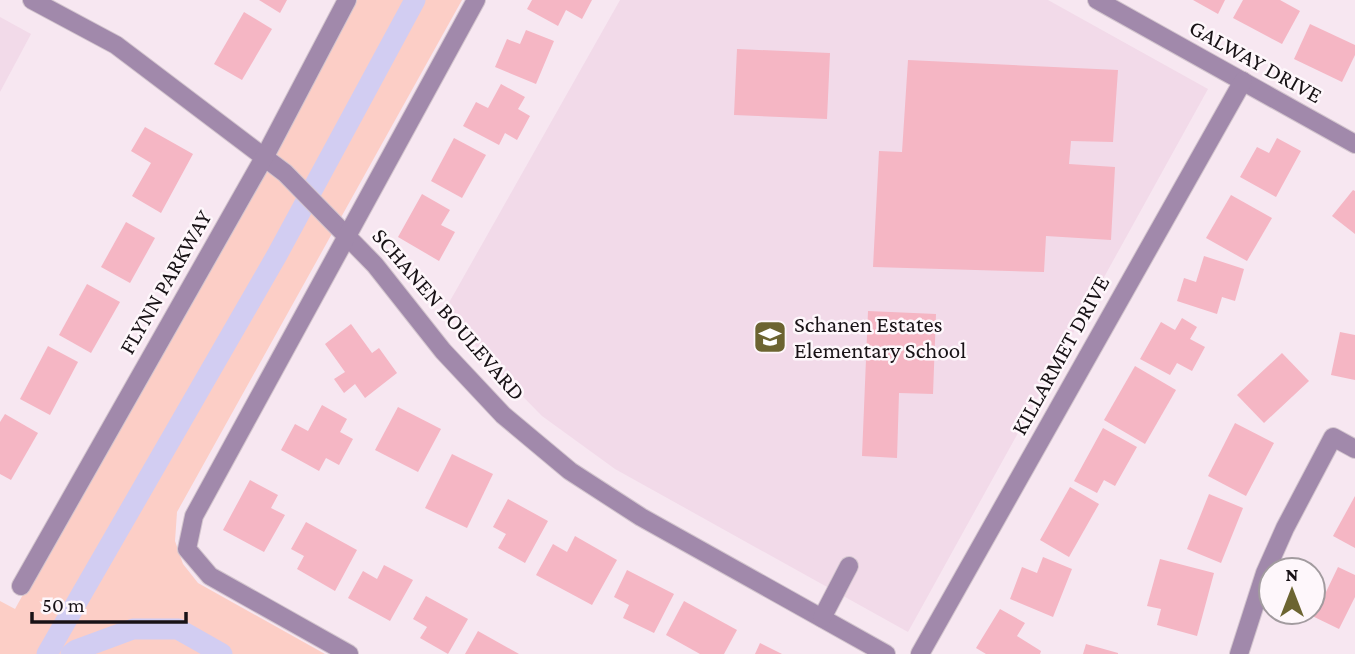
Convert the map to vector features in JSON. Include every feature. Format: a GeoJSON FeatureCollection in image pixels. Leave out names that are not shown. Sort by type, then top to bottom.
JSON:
{"type":"FeatureCollection","features":[{"type":"Feature","properties":{"kind":"street","name":"SCHANEN BOULEVARD"},"geometry":{"type":"LineString","coordinates":[[32,0],[116,46],[285,173],[376,265],[443,351],[503,415],[570,471],[641,517],[886,654]]}},
{"type":"Feature","properties":{"kind":"street","name":"FLYNN PARKWAY"},"geometry":{"type":"LineString","coordinates":[[21,586],[265,156],[348,0]]}},
{"type":"Feature","properties":{"kind":"street"},"geometry":{"type":"LineString","coordinates":[[349,654],[210,576],[187,550],[194,516],[476,0]]}},
{"type":"Feature","properties":{"kind":"street","name":"GALWAY DRIVE"},"geometry":{"type":"LineString","coordinates":[[1097,0],[1355,144]]}},
{"type":"Feature","properties":{"kind":"street","name":"KILLARMET DRIVE"},"geometry":{"type":"LineString","coordinates":[[920,654],[1243,81]]}},
{"type":"Feature","properties":{"kind":"street"},"geometry":{"type":"LineString","coordinates":[[1239,654],[1265,573],[1333,437],[1355,449]]}},
{"type":"Feature","properties":{"kind":"street"},"geometry":{"type":"LineString","coordinates":[[822,618],[849,566]]}},
{"type":"Feature","properties":{"kind":"shaded area"},"geometry":{"type":"Polygon","coordinates":[[[353,0],[462,0],[177,512],[175,541],[183,564],[198,583],[325,654],[0,654],[0,601],[15,609],[353,0]]]}},
{"type":"Feature","properties":{"kind":"shaded area","name":"Schanen Estates Elementary School"},"geometry":{"type":"Polygon","coordinates":[[[620,0],[1048,0],[1208,89],[908,632],[615,469],[542,416],[487,360],[446,308],[620,0]]]}},
{"type":"Feature","properties":{"kind":"shaded area"},"geometry":{"type":"Polygon","coordinates":[[[0,17],[31,34],[0,92],[0,17]]]}},
{"type":"Feature","properties":{"kind":"building"},"geometry":{"type":"Polygon","coordinates":[[[259,0],[287,0],[280,13],[259,0]]]}},
{"type":"Feature","properties":{"kind":"building"},"geometry":{"type":"Polygon","coordinates":[[[532,0],[592,0],[582,19],[566,10],[558,26],[527,9],[532,0]]]}},
{"type":"Feature","properties":{"kind":"building"},"geometry":{"type":"Polygon","coordinates":[[[1193,0],[1225,0],[1218,14],[1193,0]]]}},
{"type":"Feature","properties":{"kind":"building"},"geometry":{"type":"Polygon","coordinates":[[[1243,0],[1280,0],[1300,11],[1282,44],[1233,18],[1243,0]]]}},
{"type":"Feature","properties":{"kind":"building"},"geometry":{"type":"Polygon","coordinates":[[[244,12],[272,29],[242,80],[214,64],[244,12]]]}},
{"type":"Feature","properties":{"kind":"building"},"geometry":{"type":"Polygon","coordinates":[[[1310,24],[1355,45],[1355,55],[1342,82],[1294,59],[1310,24]]]}},
{"type":"Feature","properties":{"kind":"building"},"geometry":{"type":"Polygon","coordinates":[[[526,30],[554,41],[536,84],[495,67],[507,39],[520,44],[526,30]]]}},
{"type":"Feature","properties":{"kind":"building"},"geometry":{"type":"Polygon","coordinates":[[[737,49],[830,53],[827,119],[734,115],[737,49]]]}},
{"type":"Feature","properties":{"kind":"building"},"geometry":{"type":"Polygon","coordinates":[[[908,60],[1118,70],[1113,142],[1071,141],[1069,164],[1115,167],[1111,240],[1046,236],[1044,272],[873,267],[879,151],[902,152],[908,60]]]}},
{"type":"Feature","properties":{"kind":"building"},"geometry":{"type":"Polygon","coordinates":[[[501,84],[525,97],[518,109],[530,116],[517,140],[505,133],[499,145],[463,126],[476,102],[488,108],[501,84]]]}},
{"type":"Feature","properties":{"kind":"building"},"geometry":{"type":"Polygon","coordinates":[[[145,127],[193,154],[161,213],[132,196],[151,163],[131,151],[145,127]]]}},
{"type":"Feature","properties":{"kind":"building"},"geometry":{"type":"Polygon","coordinates":[[[454,138],[486,155],[462,198],[431,181],[454,138]]]}},
{"type":"Feature","properties":{"kind":"building"},"geometry":{"type":"Polygon","coordinates":[[[1277,138],[1301,151],[1276,197],[1240,177],[1257,147],[1269,153],[1277,138]]]}},
{"type":"Feature","properties":{"kind":"building"},"geometry":{"type":"Polygon","coordinates":[[[1353,190],[1355,191],[1355,234],[1332,216],[1353,190]]]}},
{"type":"Feature","properties":{"kind":"building"},"geometry":{"type":"Polygon","coordinates":[[[422,194],[450,210],[441,225],[455,232],[439,261],[398,237],[422,194]]]}},
{"type":"Feature","properties":{"kind":"building"},"geometry":{"type":"Polygon","coordinates":[[[1231,195],[1272,218],[1247,261],[1206,238],[1231,195]]]}},
{"type":"Feature","properties":{"kind":"building"},"geometry":{"type":"Polygon","coordinates":[[[126,222],[155,238],[130,283],[101,267],[126,222]]]}},
{"type":"Feature","properties":{"kind":"building"},"geometry":{"type":"Polygon","coordinates":[[[1204,256],[1244,269],[1235,301],[1222,297],[1217,314],[1177,301],[1184,278],[1196,282],[1204,256]]]}},
{"type":"Feature","properties":{"kind":"building"},"geometry":{"type":"Polygon","coordinates":[[[87,284],[120,302],[91,353],[59,335],[87,284]]]}},
{"type":"Feature","properties":{"kind":"building"},"geometry":{"type":"Polygon","coordinates":[[[868,311],[936,314],[933,394],[899,393],[897,458],[862,456],[868,311]]]}},
{"type":"Feature","properties":{"kind":"building"},"geometry":{"type":"Polygon","coordinates":[[[1182,318],[1197,327],[1190,339],[1205,347],[1192,371],[1177,363],[1170,375],[1140,359],[1161,322],[1175,330],[1182,318]]]}},
{"type":"Feature","properties":{"kind":"building"},"geometry":{"type":"Polygon","coordinates":[[[351,324],[372,353],[379,348],[397,373],[365,398],[355,384],[344,393],[334,379],[345,372],[325,344],[351,324]]]}},
{"type":"Feature","properties":{"kind":"building"},"geometry":{"type":"Polygon","coordinates":[[[1340,332],[1355,335],[1355,380],[1331,375],[1340,332]]]}},
{"type":"Feature","properties":{"kind":"building"},"geometry":{"type":"Polygon","coordinates":[[[48,346],[78,362],[50,415],[20,399],[48,346]]]}},
{"type":"Feature","properties":{"kind":"building"},"geometry":{"type":"Polygon","coordinates":[[[1282,353],[1309,381],[1264,423],[1237,395],[1282,353]]]}},
{"type":"Feature","properties":{"kind":"building"},"geometry":{"type":"Polygon","coordinates":[[[1135,366],[1176,390],[1145,444],[1104,420],[1135,366]]]}},
{"type":"Feature","properties":{"kind":"building"},"geometry":{"type":"Polygon","coordinates":[[[322,405],[347,419],[340,432],[353,439],[339,465],[326,458],[319,471],[281,450],[295,424],[308,431],[322,405]]]}},
{"type":"Feature","properties":{"kind":"building"},"geometry":{"type":"Polygon","coordinates":[[[398,407],[441,429],[418,472],[375,450],[398,407]]]}},
{"type":"Feature","properties":{"kind":"building"},"geometry":{"type":"Polygon","coordinates":[[[5,414],[38,433],[11,480],[0,474],[0,422],[5,414]]]}},
{"type":"Feature","properties":{"kind":"building"},"geometry":{"type":"Polygon","coordinates":[[[1235,423],[1274,443],[1246,496],[1208,476],[1235,423]]]}},
{"type":"Feature","properties":{"kind":"building"},"geometry":{"type":"Polygon","coordinates":[[[1103,428],[1137,447],[1115,486],[1104,480],[1097,493],[1074,481],[1103,428]]]}},
{"type":"Feature","properties":{"kind":"building"},"geometry":{"type":"Polygon","coordinates":[[[452,454],[493,474],[467,528],[425,508],[452,454]]]}},
{"type":"Feature","properties":{"kind":"building"},"geometry":{"type":"Polygon","coordinates":[[[250,480],[278,495],[271,508],[285,515],[264,552],[223,530],[250,480]]]}},
{"type":"Feature","properties":{"kind":"building"},"geometry":{"type":"Polygon","coordinates":[[[1070,487],[1099,504],[1069,557],[1040,540],[1070,487]]]}},
{"type":"Feature","properties":{"kind":"building"},"geometry":{"type":"Polygon","coordinates":[[[1209,494],[1243,508],[1221,563],[1187,549],[1209,494]]]}},
{"type":"Feature","properties":{"kind":"building"},"geometry":{"type":"Polygon","coordinates":[[[1355,496],[1355,548],[1333,536],[1355,496]]]}},
{"type":"Feature","properties":{"kind":"building"},"geometry":{"type":"Polygon","coordinates":[[[508,499],[548,521],[525,563],[498,548],[506,534],[493,527],[508,499]]]}},
{"type":"Feature","properties":{"kind":"building"},"geometry":{"type":"Polygon","coordinates":[[[306,522],[357,550],[335,591],[297,569],[304,556],[291,549],[306,522]]]}},
{"type":"Feature","properties":{"kind":"building"},"geometry":{"type":"Polygon","coordinates":[[[575,536],[617,560],[592,605],[536,575],[553,544],[567,552],[575,536]]]}},
{"type":"Feature","properties":{"kind":"building"},"geometry":{"type":"Polygon","coordinates":[[[1043,557],[1072,569],[1053,617],[1010,599],[1022,567],[1037,573],[1043,557]]]}},
{"type":"Feature","properties":{"kind":"building"},"geometry":{"type":"Polygon","coordinates":[[[1160,559],[1214,573],[1197,636],[1157,625],[1161,609],[1147,606],[1160,559]]]}},
{"type":"Feature","properties":{"kind":"building"},"geometry":{"type":"Polygon","coordinates":[[[384,565],[413,580],[390,621],[348,598],[363,571],[377,579],[384,565]]]}},
{"type":"Feature","properties":{"kind":"building"},"geometry":{"type":"Polygon","coordinates":[[[1338,567],[1355,575],[1355,597],[1339,629],[1327,623],[1327,590],[1338,567]]]}},
{"type":"Feature","properties":{"kind":"building"},"geometry":{"type":"Polygon","coordinates":[[[627,570],[674,594],[654,633],[623,618],[629,605],[614,597],[627,570]]]}},
{"type":"Feature","properties":{"kind":"building"},"geometry":{"type":"Polygon","coordinates":[[[426,596],[468,619],[448,654],[420,638],[427,627],[413,619],[426,596]]]}},
{"type":"Feature","properties":{"kind":"building"},"geometry":{"type":"Polygon","coordinates":[[[684,601],[737,630],[724,654],[700,654],[666,635],[684,601]]]}},
{"type":"Feature","properties":{"kind":"building"},"geometry":{"type":"Polygon","coordinates":[[[1000,609],[1025,623],[1017,636],[1041,651],[1040,654],[986,654],[976,648],[1000,609]]]}},
{"type":"Feature","properties":{"kind":"building"},"geometry":{"type":"Polygon","coordinates":[[[478,631],[519,654],[465,654],[478,631]]]}},
{"type":"Feature","properties":{"kind":"building"},"geometry":{"type":"Polygon","coordinates":[[[760,643],[782,654],[755,654],[760,643]]]}},
{"type":"Feature","properties":{"kind":"building"},"geometry":{"type":"Polygon","coordinates":[[[1086,644],[1118,653],[1118,654],[1083,654],[1086,644]]]}},
{"type":"Feature","properties":{"kind":"waterway"},"geometry":{"type":"LineString","coordinates":[[47,654],[277,255],[415,0]]}},
{"type":"Feature","properties":{"kind":"waterway"},"geometry":{"type":"LineString","coordinates":[[71,654],[133,629],[178,629],[222,654]]}},
{"type":"Feature","properties":{"kind":"place","name":"Schanen Estates Elementary School"},"geometry":{"type":"Point","coordinates":[770,337]}}]}
